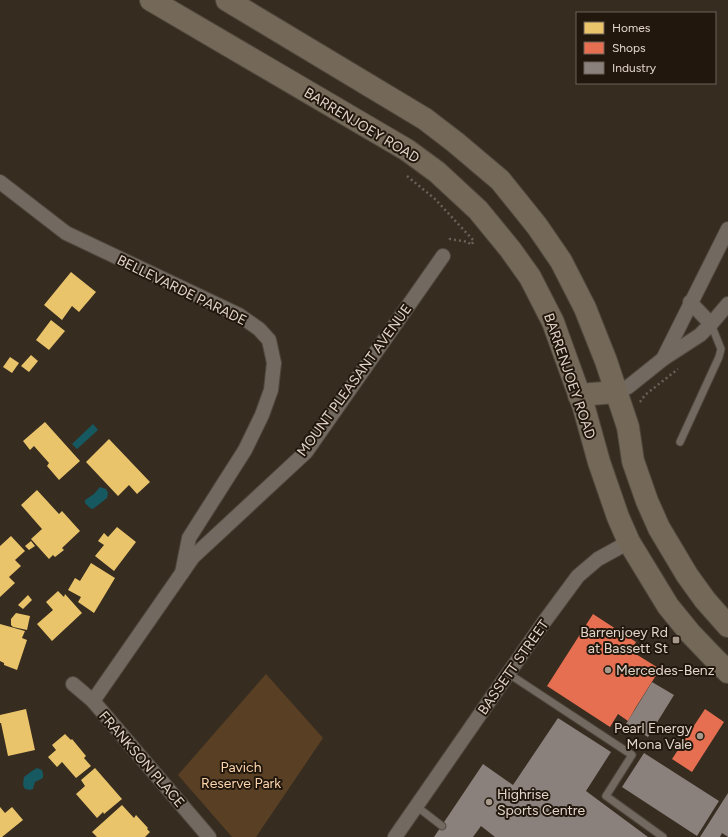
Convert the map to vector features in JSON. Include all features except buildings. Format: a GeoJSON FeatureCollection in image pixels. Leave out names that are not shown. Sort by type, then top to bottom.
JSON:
{"type":"FeatureCollection","features":[{"type":"Feature","properties":{"kind":"main road","name":"BARRENJOEY ROAD"},"geometry":{"type":"LineString","coordinates":[[151,0],[407,150],[437,172],[478,210],[510,249],[530,277],[553,322],[584,408],[599,462],[618,517],[629,542],[668,606],[690,633],[728,672]]}},
{"type":"Feature","properties":{"kind":"main road"},"geometry":{"type":"LineString","coordinates":[[227,0],[425,119],[500,180],[537,226],[561,261],[585,308],[606,361],[628,427],[633,461],[647,501],[659,528],[687,575],[705,600],[728,626]]}},
{"type":"Feature","properties":{"kind":"main road"},"geometry":{"type":"LineString","coordinates":[[579,395],[616,392]]}},
{"type":"Feature","properties":{"kind":"main road","name":"BASSETT STREET"},"geometry":{"type":"LineString","coordinates":[[629,542],[659,528]]}},
{"type":"Feature","properties":{"kind":"street","name":"BELLEVARDE PARADE"},"geometry":{"type":"LineString","coordinates":[[0,182],[66,233],[239,316],[259,329],[269,340],[274,363],[271,390],[262,415],[245,450],[189,538],[182,573]]}},
{"type":"Feature","properties":{"kind":"street"},"geometry":{"type":"LineString","coordinates":[[663,359],[690,302],[728,229]]}},
{"type":"Feature","properties":{"kind":"street","name":"MOUNT PLEASANT AVENUE"},"geometry":{"type":"LineString","coordinates":[[93,701],[193,557],[306,452],[443,256]]}},
{"type":"Feature","properties":{"kind":"street"},"geometry":{"type":"LineString","coordinates":[[690,302],[711,324]]}},
{"type":"Feature","properties":{"kind":"street"},"geometry":{"type":"LineString","coordinates":[[616,392],[628,387],[663,359],[700,335],[728,304]]}},
{"type":"Feature","properties":{"kind":"street","name":"BASSETT STREET"},"geometry":{"type":"LineString","coordinates":[[395,837],[544,622],[578,576],[598,559],[629,542]]}},
{"type":"Feature","properties":{"kind":"street","name":"FRANKSON PLACE"},"geometry":{"type":"LineString","coordinates":[[73,684],[93,701],[209,837]]}},
{"type":"Feature","properties":{"kind":"lane"},"geometry":{"type":"LineString","coordinates":[[680,442],[719,357],[721,349],[711,324]]}},
{"type":"Feature","properties":{"kind":"lane"},"geometry":{"type":"LineString","coordinates":[[509,674],[632,754],[606,796],[663,837]]}},
{"type":"Feature","properties":{"kind":"lane"},"geometry":{"type":"LineString","coordinates":[[416,806],[442,826]]}},
{"type":"Feature","properties":{"kind":"path"},"geometry":{"type":"LineString","coordinates":[[405,174],[434,199],[474,241],[471,245],[468,242],[450,239],[443,256]]}},
{"type":"Feature","properties":{"kind":"path"},"geometry":{"type":"LineString","coordinates":[[639,408],[645,395],[683,365]]}},
{"type":"Feature","properties":{"kind":"green space","name":"Pavich Reserve Park"},"geometry":{"type":"Polygon","coordinates":[[[266,674],[323,738],[256,837],[232,837],[178,775],[266,674]]]}},
{"type":"Feature","properties":{"kind":"water"},"geometry":{"type":"Polygon","coordinates":[[[93,424],[98,430],[77,449],[72,444],[93,424]]]}},
{"type":"Feature","properties":{"kind":"water"},"geometry":{"type":"Polygon","coordinates":[[[100,487],[106,489],[108,493],[107,498],[93,509],[90,508],[85,503],[85,500],[94,494],[100,487]]]}},
{"type":"Feature","properties":{"kind":"water"},"geometry":{"type":"Polygon","coordinates":[[[37,768],[42,770],[43,778],[35,782],[33,789],[25,789],[23,785],[24,777],[37,768]]]}},
{"type":"Feature","properties":{"kind":"place","name":"Barrenjoey Rd at Bassett St"},"geometry":{"type":"Point","coordinates":[676,640]}},
{"type":"Feature","properties":{"kind":"place","name":"Mercedes-Benz"},"geometry":{"type":"Point","coordinates":[608,670]}},
{"type":"Feature","properties":{"kind":"place","name":"Pearl Energy Mona Vale"},"geometry":{"type":"Point","coordinates":[700,736]}},
{"type":"Feature","properties":{"kind":"place","name":"Highrise Sports Centre"},"geometry":{"type":"Point","coordinates":[489,802]}}]}
